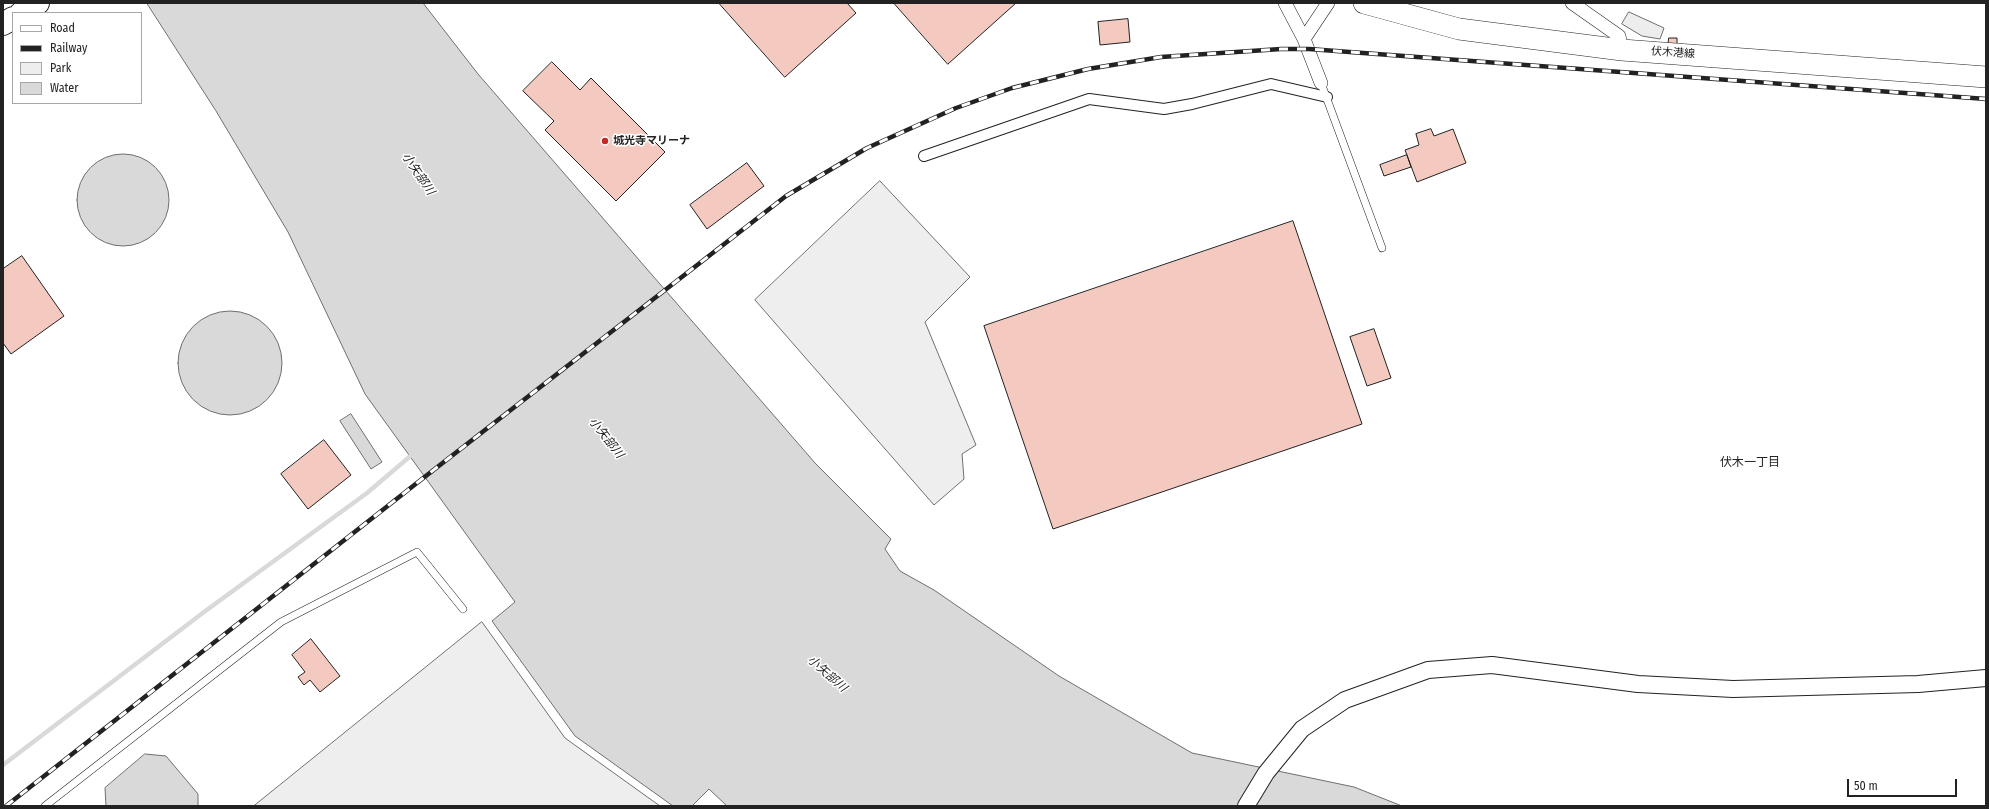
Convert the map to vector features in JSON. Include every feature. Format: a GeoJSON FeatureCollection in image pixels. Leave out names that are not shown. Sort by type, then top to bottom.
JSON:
{"type":"FeatureCollection","features":[{"type":"Feature","properties":{"kind":"highway"},"geometry":{"type":"LineString","coordinates":[[23,12],[38,3]]}},
{"type":"Feature","properties":{"kind":"highway"},"geometry":{"type":"LineString","coordinates":[[3,24],[12,19]]}},
{"type":"Feature","properties":{"kind":"main road","name":"伏木港線"},"geometry":{"type":"LineString","coordinates":[[1364,3],[1459,29],[1622,50],[1986,77]]}},
{"type":"Feature","properties":{"kind":"street"},"geometry":{"type":"LineString","coordinates":[[1285,3],[1304,39],[1321,83]]}},
{"type":"Feature","properties":{"kind":"street"},"geometry":{"type":"LineString","coordinates":[[1304,39],[1328,3]]}},
{"type":"Feature","properties":{"kind":"street"},"geometry":{"type":"LineString","coordinates":[[1572,3],[1619,36],[1622,50]]}},
{"type":"Feature","properties":{"kind":"street"},"geometry":{"type":"LineString","coordinates":[[924,156],[1089,99],[1164,109],[1192,104],[1270,84],[1327,97]]}},
{"type":"Feature","properties":{"kind":"street"},"geometry":{"type":"LineString","coordinates":[[1246,806],[1266,773],[1302,729],[1345,700],[1428,670],[1492,665],[1638,684],[1733,689],[1918,684],[1986,678]]}},
{"type":"Feature","properties":{"kind":"lane"},"geometry":{"type":"LineString","coordinates":[[1321,83],[1382,248]]}},
{"type":"Feature","properties":{"kind":"lane"},"geometry":{"type":"LineString","coordinates":[[46,806],[281,622],[417,552],[463,609]]}},
{"type":"Feature","properties":{"kind":"green space"},"geometry":{"type":"Polygon","coordinates":[[[880,181],[970,277],[925,322],[976,445],[962,454],[964,479],[934,505],[755,300],[880,181]]]}},
{"type":"Feature","properties":{"kind":"green space"},"geometry":{"type":"Polygon","coordinates":[[[482,622],[565,738],[660,806],[254,806],[482,622]]]}},
{"type":"Feature","properties":{"kind":"shaded area"},"geometry":{"type":"Polygon","coordinates":[[[1629,12],[1664,28],[1660,39],[1642,36],[1622,24],[1629,12]]]}},
{"type":"Feature","properties":{"kind":"water","name":"小矢部川"},"geometry":{"type":"Polygon","coordinates":[[[147,3],[423,3],[478,74],[815,463],[891,539],[885,549],[900,571],[934,590],[1059,676],[1192,753],[1354,787],[1402,806],[727,806],[709,789],[692,806],[673,806],[575,736],[492,621],[515,602],[365,394],[288,232],[216,111],[147,3]]]}},
{"type":"Feature","properties":{"kind":"water"},"geometry":{"type":"Polygon","coordinates":[[[123,154],[140,158],[155,168],[165,183],[169,200],[165,217],[155,232],[140,242],[123,246],[106,242],[91,232],[81,217],[77,200],[81,183],[91,168],[106,158],[123,154]]]}},
{"type":"Feature","properties":{"kind":"water"},"geometry":{"type":"Polygon","coordinates":[[[230,311],[250,315],[267,326],[278,343],[282,363],[278,383],[267,400],[250,411],[230,415],[210,411],[193,400],[182,383],[178,363],[182,343],[193,326],[210,315],[230,311]]]}},
{"type":"Feature","properties":{"kind":"water"},"geometry":{"type":"Polygon","coordinates":[[[351,414],[382,462],[371,469],[340,421],[351,414]]]}},
{"type":"Feature","properties":{"kind":"water"},"geometry":{"type":"Polygon","coordinates":[[[145,754],[166,756],[198,794],[198,806],[106,806],[105,788],[145,754]]]}},
{"type":"Feature","properties":{"kind":"building"},"geometry":{"type":"Polygon","coordinates":[[[719,3],[847,3],[856,13],[785,77],[719,3]]]}},
{"type":"Feature","properties":{"kind":"building"},"geometry":{"type":"Polygon","coordinates":[[[894,3],[1016,3],[948,64],[894,3]]]}},
{"type":"Feature","properties":{"kind":"building"},"geometry":{"type":"Polygon","coordinates":[[[1128,19],[1130,42],[1100,45],[1098,22],[1128,19]]]}},
{"type":"Feature","properties":{"kind":"building"},"geometry":{"type":"Polygon","coordinates":[[[1669,38],[1677,38],[1677,48],[1668,48],[1669,38]]]}},
{"type":"Feature","properties":{"kind":"building","name":"城光寺マリーナ"},"geometry":{"type":"Polygon","coordinates":[[[552,62],[580,90],[591,78],[665,152],[616,201],[545,130],[554,121],[523,91],[552,62]]]}},
{"type":"Feature","properties":{"kind":"building"},"geometry":{"type":"Polygon","coordinates":[[[1431,129],[1434,136],[1453,129],[1466,163],[1417,182],[1405,150],[1419,145],[1416,134],[1431,129]]]}},
{"type":"Feature","properties":{"kind":"building"},"geometry":{"type":"Polygon","coordinates":[[[1407,155],[1411,167],[1384,176],[1380,165],[1407,155]]]}},
{"type":"Feature","properties":{"kind":"building"},"geometry":{"type":"Polygon","coordinates":[[[747,163],[764,186],[707,229],[690,205],[747,163]]]}},
{"type":"Feature","properties":{"kind":"building"},"geometry":{"type":"Polygon","coordinates":[[[1293,221],[1362,424],[1053,529],[984,326],[1293,221]]]}},
{"type":"Feature","properties":{"kind":"building"},"geometry":{"type":"Polygon","coordinates":[[[22,256],[64,316],[11,354],[3,343],[3,269],[22,256]]]}},
{"type":"Feature","properties":{"kind":"building"},"geometry":{"type":"Polygon","coordinates":[[[1374,329],[1391,378],[1367,386],[1350,337],[1374,329]]]}},
{"type":"Feature","properties":{"kind":"building"},"geometry":{"type":"Polygon","coordinates":[[[324,440],[351,475],[308,509],[281,474],[324,440]]]}},
{"type":"Feature","properties":{"kind":"building"},"geometry":{"type":"Polygon","coordinates":[[[311,639],[340,676],[320,692],[310,680],[304,685],[298,677],[305,672],[292,655],[311,639]]]}},
{"type":"Feature","properties":{"kind":"waterway"},"geometry":{"type":"LineString","coordinates":[[3,765],[204,612],[367,493],[414,453]]}},
{"type":"Feature","properties":{"kind":"railway"},"geometry":{"type":"LineString","coordinates":[[6,806],[422,479],[786,196],[867,148],[956,108],[1012,88],[1088,69],[1161,57],[1281,49],[1309,49],[1986,99]]}},
{"type":"Feature","properties":{"kind":"place","name":"城光寺マリーナ"},"geometry":{"type":"Point","coordinates":[605,141]}},
{"type":"Feature","properties":{"kind":"district","name":"伏木一丁目"},"geometry":{"type":"Point","coordinates":[1750,463]}}]}
